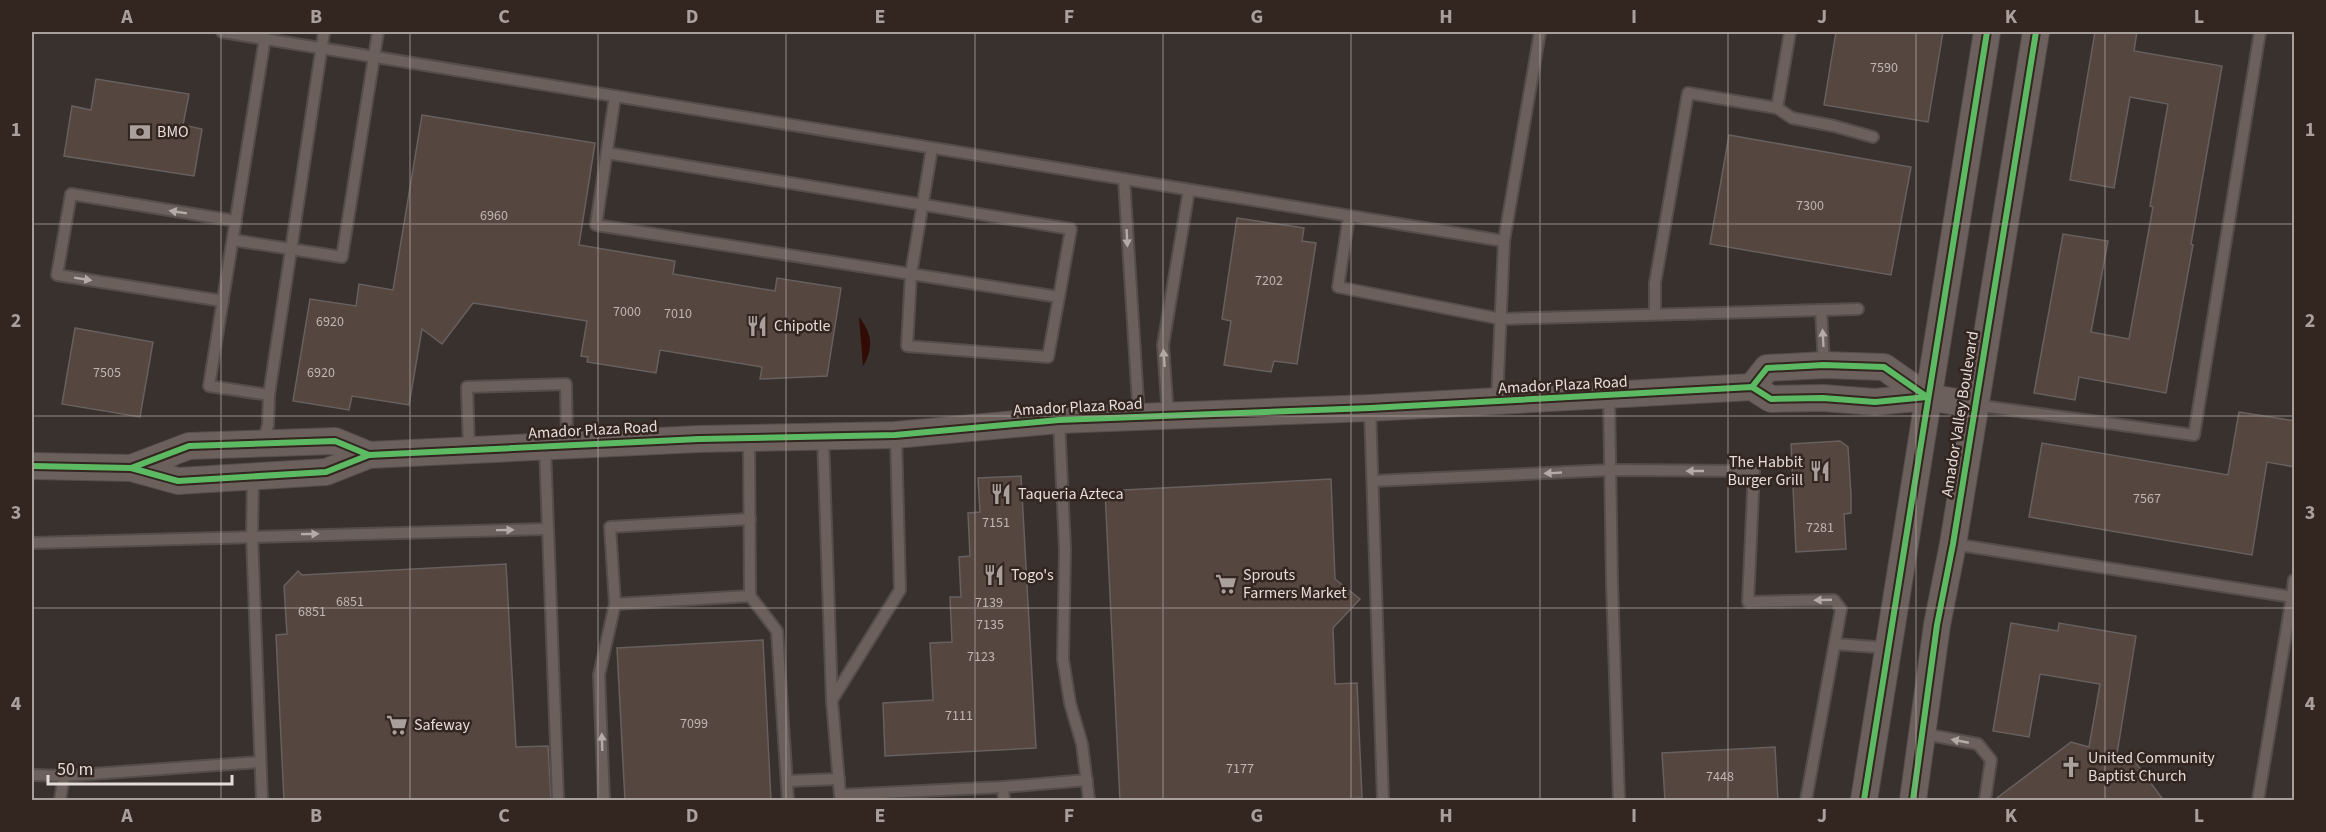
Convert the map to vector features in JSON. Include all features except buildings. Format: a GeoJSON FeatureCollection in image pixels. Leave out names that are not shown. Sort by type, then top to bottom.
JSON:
{"type":"FeatureCollection","features":[{"type":"Feature","properties":{"kind":"street","name":"Amador Valley Boulevard"},"geometry":{"type":"LineString","coordinates":[[1864,801],[1987,32]]}},
{"type":"Feature","properties":{"kind":"street","name":"Amador Valley Boulevard"},"geometry":{"type":"LineString","coordinates":[[1913,801],[1924,734],[1937,625],[1953,544],[2036,32]]}},
{"type":"Feature","properties":{"kind":"street","name":"Amador Plaza Road"},"geometry":{"type":"LineString","coordinates":[[1752,387],[1767,368],[1824,365],[1884,366],[1928,397]]}},
{"type":"Feature","properties":{"kind":"street","name":"Amador Plaza Road"},"geometry":{"type":"LineString","coordinates":[[32,466],[131,468],[178,481],[326,472],[369,455],[469,449],[749,438],[896,435],[1059,420],[1370,408],[1752,387],[1771,399],[1823,398],[1875,402],[1928,397],[1975,405]]}},
{"type":"Feature","properties":{"kind":"street","name":"Amador Plaza Road"},"geometry":{"type":"LineString","coordinates":[[131,468],[189,446],[335,441],[369,455]]}},
{"type":"Feature","properties":{"kind":"lane"},"geometry":{"type":"LineString","coordinates":[[222,32],[1504,241]]}},
{"type":"Feature","properties":{"kind":"lane"},"geometry":{"type":"LineString","coordinates":[[264,442],[268,424],[269,395],[324,32]]}},
{"type":"Feature","properties":{"kind":"lane"},"geometry":{"type":"LineString","coordinates":[[232,240],[342,257],[378,32]]}},
{"type":"Feature","properties":{"kind":"lane"},"geometry":{"type":"LineString","coordinates":[[1497,401],[1504,241],[1540,32]]}},
{"type":"Feature","properties":{"kind":"lane"},"geometry":{"type":"LineString","coordinates":[[1777,108],[1790,32]]}},
{"type":"Feature","properties":{"kind":"lane"},"geometry":{"type":"LineString","coordinates":[[1975,405],[2194,435],[2260,32]]}},
{"type":"Feature","properties":{"kind":"lane"},"geometry":{"type":"LineString","coordinates":[[265,38],[209,386],[269,395]]}},
{"type":"Feature","properties":{"kind":"lane"},"geometry":{"type":"LineString","coordinates":[[1655,314],[1655,283],[1688,93],[1777,108],[1792,118],[1834,126],[1873,137]]}},
{"type":"Feature","properties":{"kind":"lane"},"geometry":{"type":"LineString","coordinates":[[615,96],[596,225],[1059,297]]}},
{"type":"Feature","properties":{"kind":"lane"},"geometry":{"type":"LineString","coordinates":[[607,153],[923,205],[1071,230],[1048,357],[907,346],[911,274],[923,205],[932,148]]}},
{"type":"Feature","properties":{"kind":"lane"},"geometry":{"type":"LineString","coordinates":[[1124,179],[1139,417]]}},
{"type":"Feature","properties":{"kind":"lane"},"geometry":{"type":"LineString","coordinates":[[1168,416],[1163,345],[1189,190]]}},
{"type":"Feature","properties":{"kind":"lane"},"geometry":{"type":"LineString","coordinates":[[223,301],[57,275],[71,195],[236,221]]}},
{"type":"Feature","properties":{"kind":"lane"},"geometry":{"type":"LineString","coordinates":[[1348,216],[1338,287],[1502,319],[1858,309]]}},
{"type":"Feature","properties":{"kind":"lane"},"geometry":{"type":"LineString","coordinates":[[1821,310],[1824,365]]}},
{"type":"Feature","properties":{"kind":"lane"},"geometry":{"type":"LineString","coordinates":[[469,449],[467,387],[566,384],[556,446],[547,529],[558,801]]}},
{"type":"Feature","properties":{"kind":"lane"},"geometry":{"type":"LineString","coordinates":[[1609,396],[1619,801]]}},
{"type":"Feature","properties":{"kind":"lane"},"geometry":{"type":"LineString","coordinates":[[1370,408],[1383,801]]}},
{"type":"Feature","properties":{"kind":"lane"},"geometry":{"type":"LineString","coordinates":[[1059,420],[1065,549],[1063,659],[1070,703],[1082,744],[1089,801]]}},
{"type":"Feature","properties":{"kind":"lane"},"geometry":{"type":"LineString","coordinates":[[832,701],[900,591],[896,435]]}},
{"type":"Feature","properties":{"kind":"lane"},"geometry":{"type":"LineString","coordinates":[[823,436],[832,701],[840,795],[1003,787],[1087,780]]}},
{"type":"Feature","properties":{"kind":"lane"},"geometry":{"type":"LineString","coordinates":[[749,438],[750,596],[777,631],[788,801]]}},
{"type":"Feature","properties":{"kind":"lane"},"geometry":{"type":"LineString","coordinates":[[1373,481],[1611,470],[1754,471],[1748,602],[1834,600],[1841,609],[1806,801]]}},
{"type":"Feature","properties":{"kind":"lane"},"geometry":{"type":"LineString","coordinates":[[253,477],[252,536],[262,801]]}},
{"type":"Feature","properties":{"kind":"lane"},"geometry":{"type":"LineString","coordinates":[[604,801],[599,675],[615,604],[610,527],[750,519]]}},
{"type":"Feature","properties":{"kind":"lane"},"geometry":{"type":"LineString","coordinates":[[32,543],[547,529]]}},
{"type":"Feature","properties":{"kind":"lane"},"geometry":{"type":"LineString","coordinates":[[1953,544],[2292,597]]}},
{"type":"Feature","properties":{"kind":"lane"},"geometry":{"type":"LineString","coordinates":[[2258,801],[2295,580]]}},
{"type":"Feature","properties":{"kind":"lane"},"geometry":{"type":"LineString","coordinates":[[615,604],[750,596]]}},
{"type":"Feature","properties":{"kind":"lane"},"geometry":{"type":"LineString","coordinates":[[1835,644],[1889,648]]}},
{"type":"Feature","properties":{"kind":"lane"},"geometry":{"type":"LineString","coordinates":[[1924,734],[1978,744],[1991,760],[1985,801]]}},
{"type":"Feature","properties":{"kind":"lane"},"geometry":{"type":"LineString","coordinates":[[32,775],[64,776],[260,762]]}},
{"type":"Feature","properties":{"kind":"lane"},"geometry":{"type":"LineString","coordinates":[[60,801],[64,776]]}},
{"type":"Feature","properties":{"kind":"lane"},"geometry":{"type":"LineString","coordinates":[[787,781],[838,779]]}},
{"type":"Feature","properties":{"kind":"lane"},"geometry":{"type":"LineString","coordinates":[[1003,787],[1004,801]]}},
{"type":"Feature","properties":{"kind":"shaded area"},"geometry":{"type":"Polygon","coordinates":[[[859,317],[867,329],[870,341],[869,353],[863,366],[859,317]]]}},
{"type":"Feature","properties":{"kind":"cycle path"},"geometry":{"type":"LineString","coordinates":[[1864,800],[1987,32]]}},
{"type":"Feature","properties":{"kind":"cycle path"},"geometry":{"type":"LineString","coordinates":[[1913,800],[1937,625],[1953,544],[2036,32]]}},
{"type":"Feature","properties":{"kind":"cycle path"},"geometry":{"type":"LineString","coordinates":[[1752,387],[1767,368],[1824,365],[1884,367],[1927,397]]}},
{"type":"Feature","properties":{"kind":"cycle path"},"geometry":{"type":"LineString","coordinates":[[32,466],[131,468],[178,481],[326,472],[369,455],[699,439],[895,435],[1059,420],[1370,408],[1752,387],[1771,399],[1823,398],[1875,402],[1927,397]]}},
{"type":"Feature","properties":{"kind":"cycle path"},"geometry":{"type":"LineString","coordinates":[[131,468],[189,446],[335,441],[369,455]]}},
{"type":"Feature","properties":{"kind":"place","name":"BMO"},"geometry":{"type":"Point","coordinates":[140,132]}},
{"type":"Feature","properties":{"kind":"place","name":"Chipotle"},"geometry":{"type":"Point","coordinates":[757,326]}},
{"type":"Feature","properties":{"kind":"place","name":"The Habbit Burger Grill"},"geometry":{"type":"Point","coordinates":[1820,471]}},
{"type":"Feature","properties":{"kind":"place","name":"Taqueria Azteca"},"geometry":{"type":"Point","coordinates":[1001,494]}},
{"type":"Feature","properties":{"kind":"place","name":"Togo's"},"geometry":{"type":"Point","coordinates":[994,575]}},
{"type":"Feature","properties":{"kind":"place","name":"Sprouts Farmers Market"},"geometry":{"type":"Point","coordinates":[1226,584]}},
{"type":"Feature","properties":{"kind":"place","name":"Safeway"},"geometry":{"type":"Point","coordinates":[397,725]}},
{"type":"Feature","properties":{"kind":"place","name":"United Community Baptist Church"},"geometry":{"type":"Point","coordinates":[2071,767]}}]}
